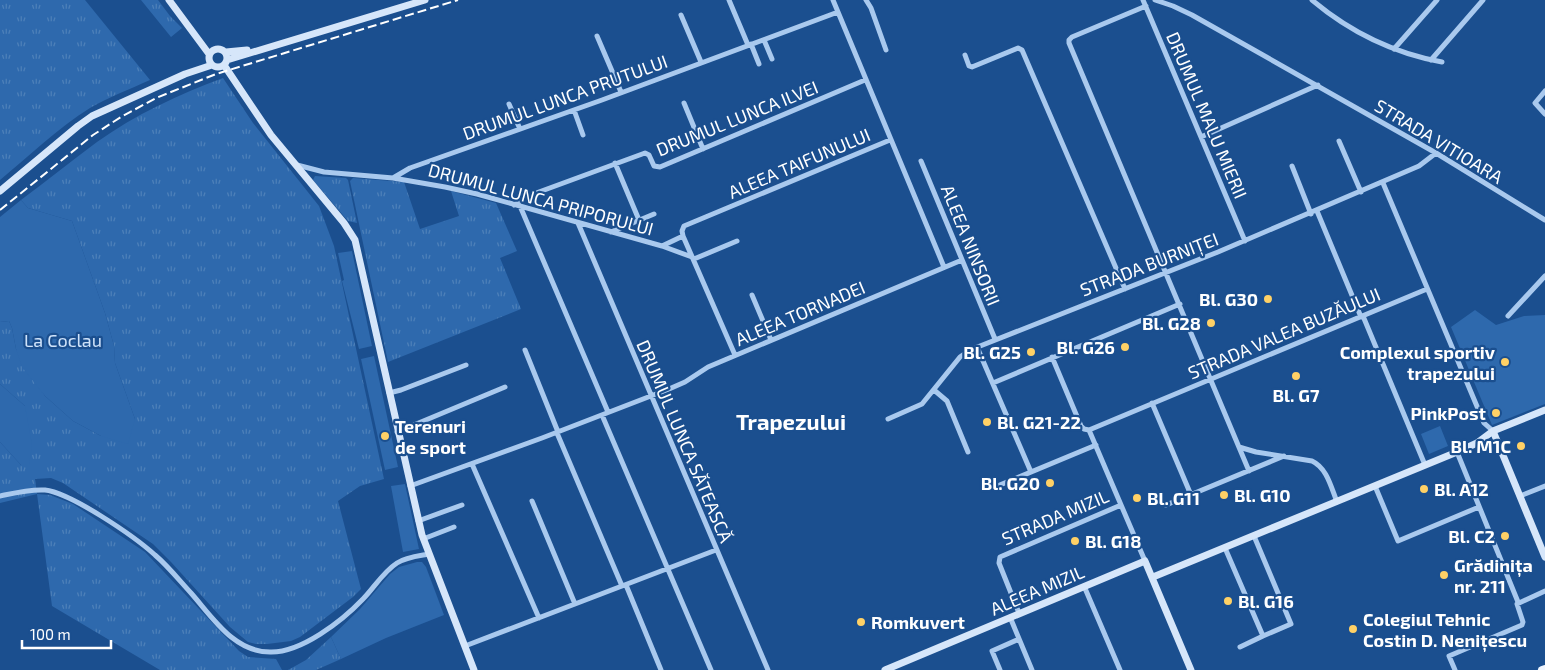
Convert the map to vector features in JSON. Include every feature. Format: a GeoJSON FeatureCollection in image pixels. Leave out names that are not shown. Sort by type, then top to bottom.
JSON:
{"type":"FeatureCollection","features":[{"type":"Feature","properties":{"kind":"street"},"geometry":{"type":"LineString","coordinates":[[170,0],[218,67],[226,59],[425,0]]}},
{"type":"Feature","properties":{"kind":"street"},"geometry":{"type":"LineString","coordinates":[[729,0],[759,64]]}},
{"type":"Feature","properties":{"kind":"street"},"geometry":{"type":"LineString","coordinates":[[833,0],[890,140]]}},
{"type":"Feature","properties":{"kind":"street"},"geometry":{"type":"LineString","coordinates":[[866,0],[871,8],[886,50]]}},
{"type":"Feature","properties":{"kind":"street","name":"DRUMUL MALU MIERII"},"geometry":{"type":"LineString","coordinates":[[1143,0],[1245,241]]}},
{"type":"Feature","properties":{"kind":"street","name":"STRADA VITIOARA"},"geometry":{"type":"LineString","coordinates":[[1155,0],[1173,6],[1318,85],[1436,153],[1545,220]]}},
{"type":"Feature","properties":{"kind":"street"},"geometry":{"type":"LineString","coordinates":[[1312,0],[1329,14],[1354,30],[1394,49],[1442,62]]}},
{"type":"Feature","properties":{"kind":"street"},"geometry":{"type":"LineString","coordinates":[[1394,49],[1436,0]]}},
{"type":"Feature","properties":{"kind":"street"},"geometry":{"type":"LineString","coordinates":[[1431,60],[1483,0]]}},
{"type":"Feature","properties":{"kind":"street"},"geometry":{"type":"LineString","coordinates":[[1146,6],[1072,37],[1069,43],[1249,471]]}},
{"type":"Feature","properties":{"kind":"street","name":"DRUMUL LUNCA PRUTULUI"},"geometry":{"type":"LineString","coordinates":[[394,178],[410,168],[574,110],[838,12]]}},
{"type":"Feature","properties":{"kind":"street"},"geometry":{"type":"LineString","coordinates":[[681,15],[701,62]]}},
{"type":"Feature","properties":{"kind":"street"},"geometry":{"type":"LineString","coordinates":[[597,36],[621,92]]}},
{"type":"Feature","properties":{"kind":"street"},"geometry":{"type":"LineString","coordinates":[[764,40],[772,59]]}},
{"type":"Feature","properties":{"kind":"street"},"geometry":{"type":"LineString","coordinates":[[965,55],[969,66],[972,67],[1018,48],[1022,50],[1125,289]]}},
{"type":"Feature","properties":{"kind":"street"},"geometry":{"type":"LineString","coordinates":[[0,192],[84,122],[185,74],[222,49],[262,122],[344,223],[355,240],[418,521],[474,670]]}},
{"type":"Feature","properties":{"kind":"street","name":"DRUMUL LUNCA ILVEI"},"geometry":{"type":"LineString","coordinates":[[517,206],[528,196],[646,153],[654,166],[660,167],[865,80]]}},
{"type":"Feature","properties":{"kind":"street"},"geometry":{"type":"LineString","coordinates":[[1201,137],[1318,85]]}},
{"type":"Feature","properties":{"kind":"street"},"geometry":{"type":"LineString","coordinates":[[1545,92],[1535,103],[1545,114]]}},
{"type":"Feature","properties":{"kind":"street"},"geometry":{"type":"LineString","coordinates":[[684,103],[703,149]]}},
{"type":"Feature","properties":{"kind":"street"},"geometry":{"type":"LineString","coordinates":[[510,104],[520,129]]}},
{"type":"Feature","properties":{"kind":"street"},"geometry":{"type":"LineString","coordinates":[[574,110],[583,135]]}},
{"type":"Feature","properties":{"kind":"street","name":"ALEEA TAIFUNULUI"},"geometry":{"type":"LineString","coordinates":[[662,246],[683,236],[684,226],[890,140],[944,268]]}},
{"type":"Feature","properties":{"kind":"street"},"geometry":{"type":"LineString","coordinates":[[1339,141],[1361,192]]}},
{"type":"Feature","properties":{"kind":"street","name":"STRADA BURNIȚEI"},"geometry":{"type":"LineString","coordinates":[[888,419],[919,406],[960,357],[977,347],[1167,273],[1311,214],[1419,166],[1436,153]]}},
{"type":"Feature","properties":{"kind":"street","name":"ALEEA NINSORII"},"geometry":{"type":"LineString","coordinates":[[921,161],[995,340]]}},
{"type":"Feature","properties":{"kind":"street","name":"DRUMUL LUNCA PRIPORULUI"},"geometry":{"type":"LineString","coordinates":[[294,163],[324,172],[394,178],[445,187],[662,246],[693,258]]}},
{"type":"Feature","properties":{"kind":"street"},"geometry":{"type":"LineString","coordinates":[[615,163],[639,220]]}},
{"type":"Feature","properties":{"kind":"street"},"geometry":{"type":"LineString","coordinates":[[1292,166],[1311,214]]}},
{"type":"Feature","properties":{"kind":"street"},"geometry":{"type":"LineString","coordinates":[[1383,183],[1484,423],[1493,431],[1545,557]]}},
{"type":"Feature","properties":{"kind":"street"},"geometry":{"type":"LineString","coordinates":[[517,206],[608,412]]}},
{"type":"Feature","properties":{"kind":"street"},"geometry":{"type":"LineString","coordinates":[[1317,211],[1425,465]]}},
{"type":"Feature","properties":{"kind":"street"},"geometry":{"type":"LineString","coordinates":[[611,232],[654,214]]}},
{"type":"Feature","properties":{"kind":"street","name":"DRUMUL LUNCA SĂTEASCĂ"},"geometry":{"type":"LineString","coordinates":[[578,223],[768,670]]}},
{"type":"Feature","properties":{"kind":"street"},"geometry":{"type":"LineString","coordinates":[[683,236],[735,355]]}},
{"type":"Feature","properties":{"kind":"street"},"geometry":{"type":"LineString","coordinates":[[693,258],[737,241]]}},
{"type":"Feature","properties":{"kind":"street","name":"ALEEA TORNADEI"},"geometry":{"type":"LineString","coordinates":[[410,486],[677,386],[702,370],[735,355],[962,260]]}},
{"type":"Feature","properties":{"kind":"street"},"geometry":{"type":"LineString","coordinates":[[1508,316],[1545,276]]}},
{"type":"Feature","properties":{"kind":"street","name":"STRADA VALEA BUZĂULUI"},"geometry":{"type":"LineString","coordinates":[[1089,430],[1427,289]]}},
{"type":"Feature","properties":{"kind":"street"},"geometry":{"type":"LineString","coordinates":[[752,295],[770,340]]}},
{"type":"Feature","properties":{"kind":"street"},"geometry":{"type":"LineString","coordinates":[[993,383],[1180,304]]}},
{"type":"Feature","properties":{"kind":"street"},"geometry":{"type":"LineString","coordinates":[[977,347],[1031,472]]}},
{"type":"Feature","properties":{"kind":"street"},"geometry":{"type":"LineString","coordinates":[[525,350],[558,432],[661,670]]}},
{"type":"Feature","properties":{"kind":"street","name":"STRADA MIZIL"},"geometry":{"type":"LineString","coordinates":[[1052,357],[1081,426],[1089,430],[1191,670]]}},
{"type":"Feature","properties":{"kind":"street"},"geometry":{"type":"LineString","coordinates":[[389,393],[466,365]]}},
{"type":"Feature","properties":{"kind":"street"},"geometry":{"type":"LineString","coordinates":[[397,432],[505,387]]}},
{"type":"Feature","properties":{"kind":"street"},"geometry":{"type":"LineString","coordinates":[[934,390],[947,401],[968,452]]}},
{"type":"Feature","properties":{"kind":"street"},"geometry":{"type":"LineString","coordinates":[[1152,404],[1191,495]]}},
{"type":"Feature","properties":{"kind":"street"},"geometry":{"type":"LineString","coordinates":[[1153,578],[1457,452],[1477,443],[1493,431],[1545,410]]}},
{"type":"Feature","properties":{"kind":"street"},"geometry":{"type":"LineString","coordinates":[[602,415],[711,670]]}},
{"type":"Feature","properties":{"kind":"street"},"geometry":{"type":"LineString","coordinates":[[995,487],[1096,446]]}},
{"type":"Feature","properties":{"kind":"street"},"geometry":{"type":"LineString","coordinates":[[1239,447],[1312,461],[1321,467],[1337,502]]}},
{"type":"Feature","properties":{"kind":"street"},"geometry":{"type":"LineString","coordinates":[[1455,670],[1448,656],[1522,625],[1523,622],[1516,606],[1518,602],[1457,452]]}},
{"type":"Feature","properties":{"kind":"street"},"geometry":{"type":"LineString","coordinates":[[1166,505],[1284,456]]}},
{"type":"Feature","properties":{"kind":"street"},"geometry":{"type":"LineString","coordinates":[[472,464],[539,618]]}},
{"type":"Feature","properties":{"kind":"street"},"geometry":{"type":"LineString","coordinates":[[1375,486],[1398,542],[1479,507]]}},
{"type":"Feature","properties":{"kind":"street"},"geometry":{"type":"LineString","coordinates":[[1520,496],[1545,486]]}},
{"type":"Feature","properties":{"kind":"street"},"geometry":{"type":"LineString","coordinates":[[0,496],[46,490],[79,503],[154,554],[232,638],[251,650],[266,652],[289,650],[310,640],[355,607],[395,564],[429,554]]}},
{"type":"Feature","properties":{"kind":"street"},"geometry":{"type":"LineString","coordinates":[[532,502],[575,604]]}},
{"type":"Feature","properties":{"kind":"street"},"geometry":{"type":"LineString","coordinates":[[418,521],[462,505]]}},
{"type":"Feature","properties":{"kind":"street","name":"STRADA MIZIL"},"geometry":{"type":"LineString","coordinates":[[1019,613],[999,563],[1000,557],[1121,505]]}},
{"type":"Feature","properties":{"kind":"street"},"geometry":{"type":"LineString","coordinates":[[423,538],[454,527]]}},
{"type":"Feature","properties":{"kind":"street"},"geometry":{"type":"LineString","coordinates":[[1240,646],[1291,624],[1254,536]]}},
{"type":"Feature","properties":{"kind":"street"},"geometry":{"type":"LineString","coordinates":[[1225,548],[1262,636]]}},
{"type":"Feature","properties":{"kind":"street"},"geometry":{"type":"LineString","coordinates":[[465,646],[716,550]]}},
{"type":"Feature","properties":{"kind":"street","name":"ALEEA MIZIL"},"geometry":{"type":"LineString","coordinates":[[885,670],[1145,561]]}},
{"type":"Feature","properties":{"kind":"street"},"geometry":{"type":"LineString","coordinates":[[1084,586],[1120,670]]}},
{"type":"Feature","properties":{"kind":"street"},"geometry":{"type":"LineString","coordinates":[[1518,602],[1545,591]]}},
{"type":"Feature","properties":{"kind":"street"},"geometry":{"type":"LineString","coordinates":[[1010,617],[1032,670]]}},
{"type":"Feature","properties":{"kind":"street"},"geometry":{"type":"LineString","coordinates":[[1000,670],[992,651],[1019,639]]}},
{"type":"Feature","properties":{"kind":"green space"},"geometry":{"type":"Polygon","coordinates":[[[0,0],[85,0],[150,80],[105,100],[78,116],[0,180],[0,0]]]}},
{"type":"Feature","properties":{"kind":"green space"},"geometry":{"type":"Polygon","coordinates":[[[141,0],[158,0],[182,28],[171,37],[141,0]]]}},
{"type":"Feature","properties":{"kind":"green space"},"geometry":{"type":"Polygon","coordinates":[[[223,78],[253,123],[319,206],[334,246],[384,479],[360,486],[338,501],[361,589],[300,637],[291,641],[267,644],[248,642],[230,627],[153,544],[63,483],[51,478],[35,479],[37,494],[0,503],[0,442],[21,465],[25,406],[0,384],[0,322],[9,321],[16,349],[45,396],[73,421],[101,436],[135,419],[115,363],[114,346],[105,313],[72,221],[28,208],[21,200],[97,142],[127,123],[174,98],[223,78]]]}},
{"type":"Feature","properties":{"kind":"green space"},"geometry":{"type":"Polygon","coordinates":[[[315,176],[346,178],[348,180],[357,223],[348,221],[313,180],[315,176]]]}},
{"type":"Feature","properties":{"kind":"green space"},"geometry":{"type":"Polygon","coordinates":[[[353,178],[404,182],[420,229],[459,216],[451,191],[496,203],[517,251],[500,258],[521,309],[388,362],[350,181],[353,178]]]}},
{"type":"Feature","properties":{"kind":"green space","name":"La Coclau"},"geometry":{"type":"Polygon","coordinates":[[[21,200],[28,208],[72,221],[105,313],[114,346],[115,363],[135,419],[128,444],[101,436],[73,421],[45,396],[22,367],[9,321],[0,322],[0,217],[21,200]]]}},
{"type":"Feature","properties":{"kind":"green space"},"geometry":{"type":"Polygon","coordinates":[[[352,251],[372,346],[359,349],[342,281],[344,280],[338,253],[352,251]]]}},
{"type":"Feature","properties":{"kind":"green space","name":"Complexul sportiv trapezului"},"geometry":{"type":"Polygon","coordinates":[[[1475,310],[1496,325],[1524,316],[1545,315],[1545,404],[1492,425],[1451,327],[1475,310]]]}},
{"type":"Feature","properties":{"kind":"green space","name":"Terenuri de sport"},"geometry":{"type":"Polygon","coordinates":[[[374,356],[398,467],[385,470],[361,359],[374,356]]]}},
{"type":"Feature","properties":{"kind":"green space","name":"La Coclau"},"geometry":{"type":"Polygon","coordinates":[[[0,384],[25,406],[32,445],[29,465],[21,465],[0,442],[0,384]]]}},
{"type":"Feature","properties":{"kind":"green space"},"geometry":{"type":"Polygon","coordinates":[[[1440,426],[1448,446],[1429,454],[1421,434],[1440,426]]]}},
{"type":"Feature","properties":{"kind":"green space"},"geometry":{"type":"Polygon","coordinates":[[[405,484],[419,549],[403,552],[391,486],[405,484]]]}},
{"type":"Feature","properties":{"kind":"green space"},"geometry":{"type":"Polygon","coordinates":[[[37,494],[50,495],[73,504],[145,552],[239,651],[248,657],[276,659],[282,670],[160,670],[52,606],[37,494]]]}},
{"type":"Feature","properties":{"kind":"green space"},"geometry":{"type":"Polygon","coordinates":[[[422,562],[426,567],[444,615],[386,638],[341,659],[331,637],[360,609],[390,574],[399,567],[422,562]]]}},
{"type":"Feature","properties":{"kind":"green space"},"geometry":{"type":"Polygon","coordinates":[[[331,637],[341,659],[316,670],[288,670],[306,660],[331,637]]]}},
{"type":"Feature","properties":{"kind":"railway"},"geometry":{"type":"LineString","coordinates":[[0,210],[93,135],[156,98],[216,74],[458,0]]}},
{"type":"Feature","properties":{"kind":"place","name":"Bl. G30"},"geometry":{"type":"Point","coordinates":[1268,299]}},
{"type":"Feature","properties":{"kind":"place","name":"Bl. G28"},"geometry":{"type":"Point","coordinates":[1211,323]}},
{"type":"Feature","properties":{"kind":"place","name":"Bl. G26"},"geometry":{"type":"Point","coordinates":[1125,347]}},
{"type":"Feature","properties":{"kind":"place","name":"Bl. G25"},"geometry":{"type":"Point","coordinates":[1031,352]}},
{"type":"Feature","properties":{"kind":"place","name":"Complexul sportiv trapezului"},"geometry":{"type":"Point","coordinates":[1505,362]}},
{"type":"Feature","properties":{"kind":"place","name":"Bl. G7"},"geometry":{"type":"Point","coordinates":[1296,376]}},
{"type":"Feature","properties":{"kind":"place","name":"PinkPost"},"geometry":{"type":"Point","coordinates":[1496,413]}},
{"type":"Feature","properties":{"kind":"place","name":"Bl. G21-22"},"geometry":{"type":"Point","coordinates":[987,422]}},
{"type":"Feature","properties":{"kind":"place","name":"Terenuri de sport"},"geometry":{"type":"Point","coordinates":[385,436]}},
{"type":"Feature","properties":{"kind":"place","name":"Bl. M1C"},"geometry":{"type":"Point","coordinates":[1521,446]}},
{"type":"Feature","properties":{"kind":"place","name":"Bl. G20"},"geometry":{"type":"Point","coordinates":[1050,483]}},
{"type":"Feature","properties":{"kind":"place","name":"Bl. A12"},"geometry":{"type":"Point","coordinates":[1424,489]}},
{"type":"Feature","properties":{"kind":"place","name":"Bl. G10"},"geometry":{"type":"Point","coordinates":[1224,495]}},
{"type":"Feature","properties":{"kind":"place","name":"Bl. G11"},"geometry":{"type":"Point","coordinates":[1137,498]}},
{"type":"Feature","properties":{"kind":"place","name":"Bl. C2"},"geometry":{"type":"Point","coordinates":[1505,536]}},
{"type":"Feature","properties":{"kind":"place","name":"Bl. G18"},"geometry":{"type":"Point","coordinates":[1075,541]}},
{"type":"Feature","properties":{"kind":"place","name":"Grădinița nr. 211"},"geometry":{"type":"Point","coordinates":[1444,575]}},
{"type":"Feature","properties":{"kind":"place","name":"Bl. G16"},"geometry":{"type":"Point","coordinates":[1228,601]}},
{"type":"Feature","properties":{"kind":"place","name":"Romkuvert"},"geometry":{"type":"Point","coordinates":[861,622]}},
{"type":"Feature","properties":{"kind":"place","name":"Colegiul Tehnic Costin D. Nenițescu"},"geometry":{"type":"Point","coordinates":[1353,629]}},
{"type":"Feature","properties":{"kind":"district","name":"Trapezului"},"geometry":{"type":"Point","coordinates":[791,421]}}]}
